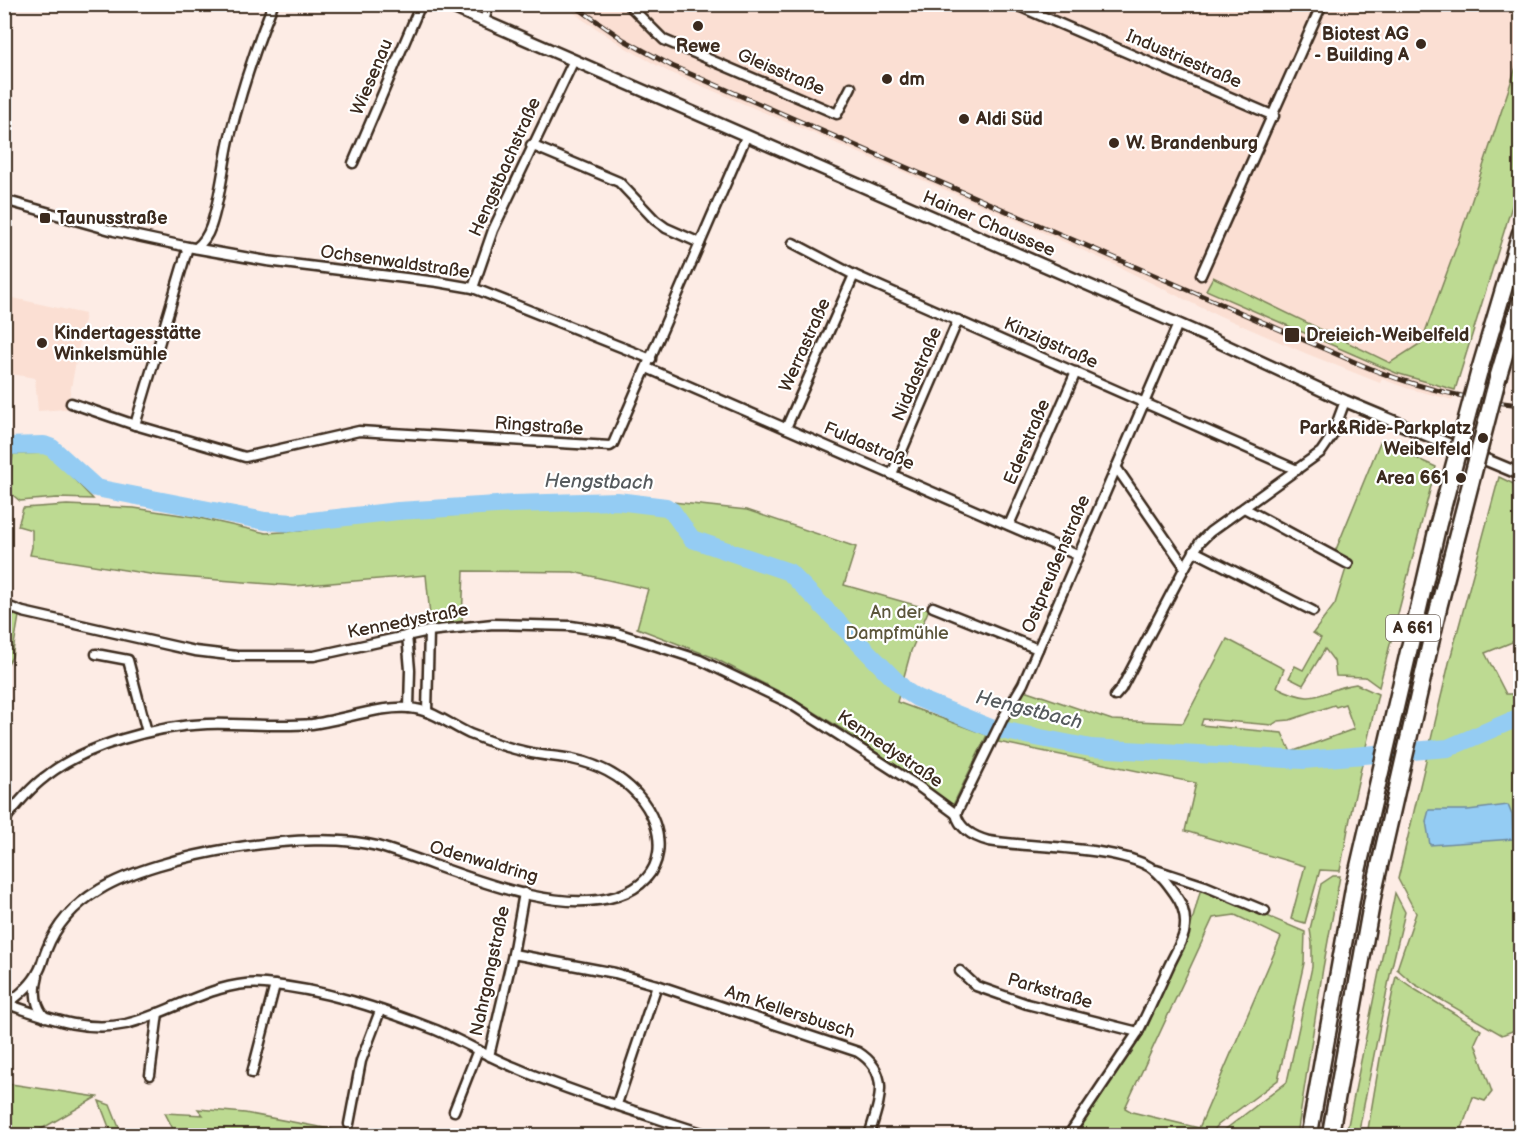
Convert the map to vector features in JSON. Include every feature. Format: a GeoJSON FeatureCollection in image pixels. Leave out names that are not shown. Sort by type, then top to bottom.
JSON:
{"type":"FeatureCollection","features":[{"type":"Feature","properties":{"kind":"highway","name":"A 661"},"geometry":{"type":"LineString","coordinates":[[1310,1136],[1354,886],[1438,525],[1479,372],[1521,234]]}},
{"type":"Feature","properties":{"kind":"highway","name":"A 661"},"geometry":{"type":"LineString","coordinates":[[1330,1136],[1374,890],[1439,606],[1498,377],[1521,303]]}},
{"type":"Feature","properties":{"kind":"street"},"geometry":{"type":"LineString","coordinates":[[135,425],[192,248],[204,241],[212,223],[240,99],[273,4]]}},
{"type":"Feature","properties":{"kind":"street","name":"Wiesenau"},"geometry":{"type":"LineString","coordinates":[[353,164],[422,4]]}},
{"type":"Feature","properties":{"kind":"street","name":"Hainer Chaussee"},"geometry":{"type":"LineString","coordinates":[[445,4],[573,62],[1178,324],[1345,401],[1521,474]]}},
{"type":"Feature","properties":{"kind":"street"},"geometry":{"type":"LineString","coordinates":[[484,21],[489,4]]}},
{"type":"Feature","properties":{"kind":"street","name":"Gleisstraße"},"geometry":{"type":"LineString","coordinates":[[628,4],[664,40],[837,114],[851,87]]}},
{"type":"Feature","properties":{"kind":"street","name":"Industriestraße"},"geometry":{"type":"LineString","coordinates":[[1014,4],[1274,116]]}},
{"type":"Feature","properties":{"kind":"street"},"geometry":{"type":"LineString","coordinates":[[1201,275],[1274,116],[1322,4]]}},
{"type":"Feature","properties":{"kind":"street","name":"Hengstbachstraße"},"geometry":{"type":"LineString","coordinates":[[473,288],[492,230],[573,62]]}},
{"type":"Feature","properties":{"kind":"street","name":"Ringstraße"},"geometry":{"type":"LineString","coordinates":[[71,403],[135,425],[245,457],[359,431],[606,447],[613,444],[746,137]]}},
{"type":"Feature","properties":{"kind":"street"},"geometry":{"type":"LineString","coordinates":[[531,145],[619,183],[655,220],[666,228],[700,243]]}},
{"type":"Feature","properties":{"kind":"street"},"geometry":{"type":"LineString","coordinates":[[4,200],[114,231],[192,248]]}},
{"type":"Feature","properties":{"kind":"street","name":"Kinzigstraße"},"geometry":{"type":"LineString","coordinates":[[793,243],[854,275],[1297,471]]}},
{"type":"Feature","properties":{"kind":"street","name":"Ochsenwaldstraße"},"geometry":{"type":"LineString","coordinates":[[192,248],[267,261],[473,288],[649,363]]}},
{"type":"Feature","properties":{"kind":"street","name":"Werrastraße"},"geometry":{"type":"LineString","coordinates":[[786,428],[854,275]]}},
{"type":"Feature","properties":{"kind":"street","name":"Niddastraße"},"geometry":{"type":"LineString","coordinates":[[892,474],[958,320]]}},
{"type":"Feature","properties":{"kind":"street","name":"Ostpreußenstraße"},"geometry":{"type":"LineString","coordinates":[[956,814],[1003,718],[1023,684],[1178,324]]}},
{"type":"Feature","properties":{"kind":"street","name":"Fuldastraße"},"geometry":{"type":"LineString","coordinates":[[649,363],[786,428],[1077,555]]}},
{"type":"Feature","properties":{"kind":"street","name":"Ederstraße"},"geometry":{"type":"LineString","coordinates":[[1009,525],[1076,372]]}},
{"type":"Feature","properties":{"kind":"street"},"geometry":{"type":"LineString","coordinates":[[1115,696],[1185,567],[1204,537],[1316,457],[1327,444],[1345,401]]}},
{"type":"Feature","properties":{"kind":"street"},"geometry":{"type":"LineString","coordinates":[[1116,467],[1185,567]]}},
{"type":"Feature","properties":{"kind":"street"},"geometry":{"type":"LineString","coordinates":[[1244,508],[1348,564]]}},
{"type":"Feature","properties":{"kind":"street"},"geometry":{"type":"LineString","coordinates":[[1194,551],[1312,611]]}},
{"type":"Feature","properties":{"kind":"street","name":"Kennedystraße"},"geometry":{"type":"LineString","coordinates":[[4,605],[23,612],[195,651],[237,656],[314,656],[429,631],[494,624],[571,626],[617,633],[721,668],[789,703],[918,786],[956,814],[961,827],[977,838],[1134,860],[1265,911]]}},
{"type":"Feature","properties":{"kind":"street"},"geometry":{"type":"LineString","coordinates":[[933,607],[1038,650]]}},
{"type":"Feature","properties":{"kind":"street"},"geometry":{"type":"LineString","coordinates":[[427,712],[429,631]]}},
{"type":"Feature","properties":{"kind":"street"},"geometry":{"type":"LineString","coordinates":[[407,635],[411,670],[409,708]]}},
{"type":"Feature","properties":{"kind":"street"},"geometry":{"type":"LineString","coordinates":[[96,654],[128,660],[147,732]]}},
{"type":"Feature","properties":{"kind":"street","name":"Odenwaldring"},"geometry":{"type":"LineString","coordinates":[[4,821],[29,790],[62,764],[147,732],[200,725],[270,726],[315,723],[391,709],[409,708],[427,712],[471,734],[506,746],[529,753],[573,759],[600,767],[638,795],[648,809],[660,842],[652,872],[639,885],[621,895],[590,900],[553,898],[524,893],[458,875],[357,842],[322,840],[270,844],[221,851],[154,867],[132,874],[98,890],[81,902],[60,925],[49,943],[35,989],[36,1003],[45,1017]]}},
{"type":"Feature","properties":{"kind":"street"},"geometry":{"type":"LineString","coordinates":[[1068,1136],[1137,1032],[1181,940],[1185,925],[1184,912],[1178,898],[1153,869]]}},
{"type":"Feature","properties":{"kind":"street","name":"Nahrgangstraße"},"geometry":{"type":"LineString","coordinates":[[489,1056],[513,954],[524,893]]}},
{"type":"Feature","properties":{"kind":"street","name":"Am Kellersbusch"},"geometry":{"type":"LineString","coordinates":[[513,954],[615,973],[657,984],[864,1055],[875,1067],[881,1091],[869,1136]]}},
{"type":"Feature","properties":{"kind":"street","name":"Parkstraße"},"geometry":{"type":"LineString","coordinates":[[960,971],[976,986],[1027,1004],[1137,1032]]}},
{"type":"Feature","properties":{"kind":"street","name":"Odenwaldring"},"geometry":{"type":"LineString","coordinates":[[6,1004],[25,989],[38,973]]}},
{"type":"Feature","properties":{"kind":"street"},"geometry":{"type":"LineString","coordinates":[[6,1004],[73,1025],[106,1026],[124,1024],[158,1014],[184,1002],[226,988],[254,983],[275,985],[325,995],[436,1030],[489,1056],[558,1085],[711,1136]]}},
{"type":"Feature","properties":{"kind":"street"},"geometry":{"type":"LineString","coordinates":[[617,1104],[657,984]]}},
{"type":"Feature","properties":{"kind":"street"},"geometry":{"type":"LineString","coordinates":[[252,1073],[275,985]]}},
{"type":"Feature","properties":{"kind":"street"},"geometry":{"type":"LineString","coordinates":[[349,1124],[361,1061],[380,1011]]}},
{"type":"Feature","properties":{"kind":"street"},"geometry":{"type":"LineString","coordinates":[[150,1076],[158,1014]]}},
{"type":"Feature","properties":{"kind":"street"},"geometry":{"type":"LineString","coordinates":[[454,1111],[478,1050]]}},
{"type":"Feature","properties":{"kind":"shaded area"},"geometry":{"type":"Polygon","coordinates":[[[565,5],[1520,5],[1520,55],[1457,245],[1421,343],[1390,363],[1213,277],[1206,289],[1396,373],[1455,390],[1453,400],[1406,388],[1382,379],[1380,383],[1305,353],[1202,308],[1111,263],[1004,215],[667,71],[626,48],[565,5]]]}},
{"type":"Feature","properties":{"kind":"shaded area","name":"Kindertagesstätte Winkelsmühle"},"geometry":{"type":"Polygon","coordinates":[[[4,296],[85,314],[67,409],[38,411],[35,378],[5,373],[4,296]]]}},
{"type":"Feature","properties":{"kind":"green space"},"geometry":{"type":"Polygon","coordinates":[[[1520,55],[1520,180],[1455,390],[1396,373],[1206,290],[1213,277],[1390,363],[1421,343],[1457,245],[1520,55]]]}},
{"type":"Feature","properties":{"kind":"green space"},"geometry":{"type":"Polygon","coordinates":[[[1380,442],[1436,467],[1379,687],[1365,677],[1336,676],[1334,661],[1325,649],[1303,685],[1289,678],[1295,666],[1303,670],[1321,638],[1313,633],[1335,604],[1349,559],[1335,552],[1380,442]]]}},
{"type":"Feature","properties":{"kind":"green space"},"geometry":{"type":"Polygon","coordinates":[[[49,453],[93,499],[57,498],[20,501],[9,492],[13,454],[49,453]]]}},
{"type":"Feature","properties":{"kind":"green space"},"geometry":{"type":"Polygon","coordinates":[[[1499,477],[1520,487],[1520,639],[1485,653],[1506,694],[1520,694],[1520,1028],[1502,1035],[1414,984],[1397,969],[1416,913],[1398,879],[1449,663],[1499,477]]]}},
{"type":"Feature","properties":{"kind":"green space","name":"An der Dampfmühle"},"geometry":{"type":"Polygon","coordinates":[[[607,495],[747,510],[856,547],[844,585],[929,609],[911,651],[897,702],[987,735],[953,805],[842,729],[788,696],[712,657],[637,628],[648,589],[573,572],[464,571],[462,621],[431,626],[426,575],[295,586],[156,575],[30,555],[32,530],[18,526],[23,508],[67,505],[134,508],[195,517],[266,533],[300,531],[356,521],[458,515],[454,502],[607,495]]]}},
{"type":"Feature","properties":{"kind":"green space"},"geometry":{"type":"Polygon","coordinates":[[[5,611],[19,616],[12,657],[5,668],[5,611]]]}},
{"type":"Feature","properties":{"kind":"green space"},"geometry":{"type":"Polygon","coordinates":[[[1227,639],[1284,669],[1277,687],[1291,693],[1310,697],[1318,696],[1356,684],[1378,694],[1340,871],[1320,870],[1305,923],[1291,919],[1305,866],[1185,831],[1196,783],[998,742],[1024,690],[1112,720],[1183,723],[1227,639]],[[1345,704],[1336,707],[1334,705],[1290,720],[1278,721],[1272,725],[1203,719],[1201,725],[1282,733],[1291,752],[1354,729],[1345,704]]]}},
{"type":"Feature","properties":{"kind":"green space"},"geometry":{"type":"Polygon","coordinates":[[[1333,876],[1340,876],[1297,1135],[1218,1135],[1287,1082],[1312,967],[1310,929],[1321,884],[1333,876]]]}},
{"type":"Feature","properties":{"kind":"green space"},"geometry":{"type":"Polygon","coordinates":[[[1201,888],[1305,932],[1304,963],[1278,1080],[1218,1125],[1210,1135],[1075,1136],[1146,1030],[1190,929],[1201,888]],[[1235,915],[1213,918],[1125,1108],[1132,1112],[1199,1128],[1281,937],[1235,915]]]}},
{"type":"Feature","properties":{"kind":"green space"},"geometry":{"type":"Polygon","coordinates":[[[1395,893],[1405,912],[1358,1135],[1346,1135],[1395,893]]]}},
{"type":"Feature","properties":{"kind":"green space"},"geometry":{"type":"Polygon","coordinates":[[[1396,976],[1481,1030],[1475,1043],[1492,1092],[1485,1101],[1473,1097],[1460,1134],[1464,1135],[1367,1135],[1396,976]]]}},
{"type":"Feature","properties":{"kind":"green space"},"geometry":{"type":"Polygon","coordinates":[[[4,1083],[97,1097],[31,1135],[5,1135],[4,1083]]]}},
{"type":"Feature","properties":{"kind":"green space"},"geometry":{"type":"Polygon","coordinates":[[[99,1101],[110,1105],[122,1135],[112,1135],[99,1101]]]}},
{"type":"Feature","properties":{"kind":"green space"},"geometry":{"type":"Polygon","coordinates":[[[198,1109],[245,1113],[361,1135],[176,1135],[165,1113],[203,1115],[198,1109]]]}},
{"type":"Feature","properties":{"kind":"water"},"geometry":{"type":"Polygon","coordinates":[[[1508,805],[1512,815],[1513,839],[1430,845],[1426,821],[1429,810],[1468,810],[1508,805]]]}},
{"type":"Feature","properties":{"kind":"waterway","name":"Hengstbach"},"geometry":{"type":"LineString","coordinates":[[4,446],[44,445],[52,448],[96,488],[265,521],[294,523],[398,511],[513,504],[617,501],[666,507],[672,511],[692,539],[789,572],[906,691],[917,698],[991,728],[1091,748],[1304,760],[1448,748],[1520,717]]}},
{"type":"Feature","properties":{"kind":"railway"},"geometry":{"type":"LineString","coordinates":[[572,4],[624,40],[672,66],[1357,363],[1437,390],[1520,405]]}},
{"type":"Feature","properties":{"kind":"place","name":"Rewe"},"geometry":{"type":"Point","coordinates":[698,26]}},
{"type":"Feature","properties":{"kind":"place","name":"Biotest AG - Building A"},"geometry":{"type":"Point","coordinates":[1421,44]}},
{"type":"Feature","properties":{"kind":"place","name":"dm"},"geometry":{"type":"Point","coordinates":[887,79]}},
{"type":"Feature","properties":{"kind":"place","name":"Aldi Süd"},"geometry":{"type":"Point","coordinates":[964,119]}},
{"type":"Feature","properties":{"kind":"place","name":"W. Brandenburg"},"geometry":{"type":"Point","coordinates":[1114,143]}},
{"type":"Feature","properties":{"kind":"place","name":"Taunusstraße"},"geometry":{"type":"Point","coordinates":[45,218]}},
{"type":"Feature","properties":{"kind":"place","name":"Dreieich-Weibelfeld"},"geometry":{"type":"Point","coordinates":[1292,335]}},
{"type":"Feature","properties":{"kind":"place","name":"Kindertagesstätte Winkelsmühle"},"geometry":{"type":"Point","coordinates":[42,343]}},
{"type":"Feature","properties":{"kind":"place","name":"Park&Ride-Parkplatz Weibelfeld"},"geometry":{"type":"Point","coordinates":[1483,438]}},
{"type":"Feature","properties":{"kind":"place","name":"Area 661"},"geometry":{"type":"Point","coordinates":[1461,478]}}]}
